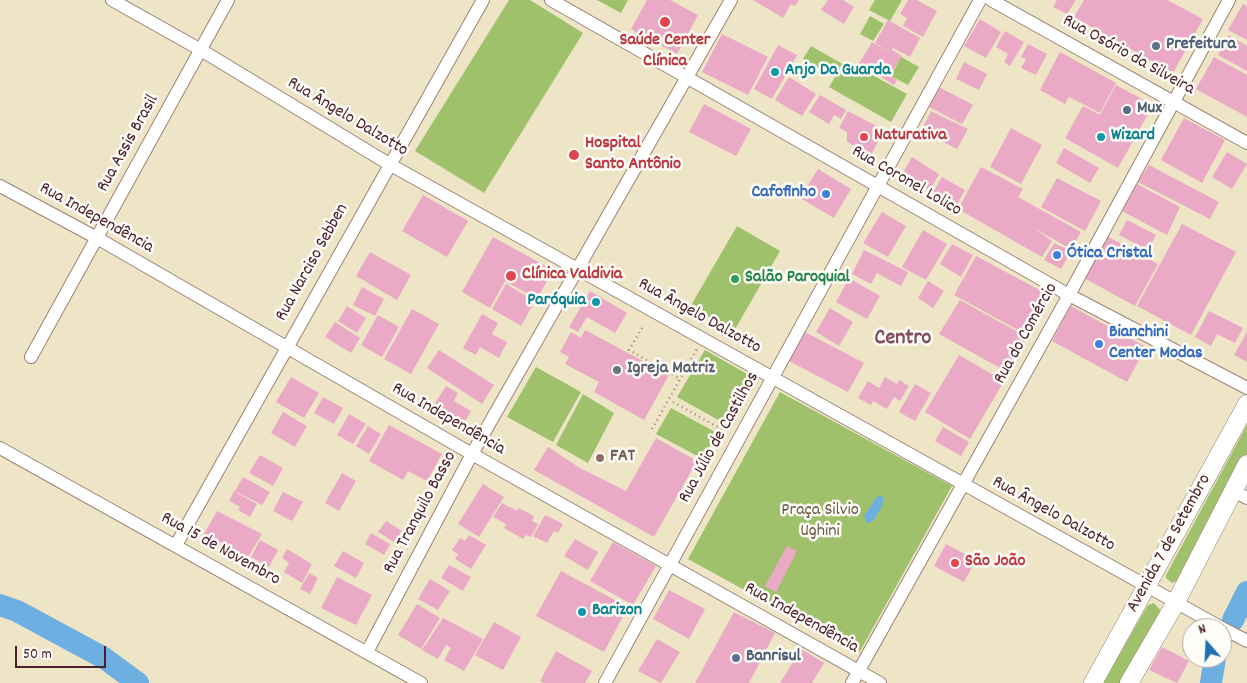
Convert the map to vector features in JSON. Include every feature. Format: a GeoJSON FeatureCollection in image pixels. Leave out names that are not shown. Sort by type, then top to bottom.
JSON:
{"type":"FeatureCollection","features":[{"type":"Feature","properties":{"kind":"main road","name":"Avenida 7 de Setembro"},"geometry":{"type":"LineString","coordinates":[[1092,683],[1247,404]]}},
{"type":"Feature","properties":{"kind":"main road","name":"Avenida 7 de Setembro"},"geometry":{"type":"LineString","coordinates":[[1129,683],[1240,494],[1247,464]]}},
{"type":"Feature","properties":{"kind":"street","name":"Rua Ângelo Dalzotto"},"geometry":{"type":"LineString","coordinates":[[112,0],[201,50],[389,164],[1202,618]]}},
{"type":"Feature","properties":{"kind":"street","name":"Rua Assis Brasil"},"geometry":{"type":"LineString","coordinates":[[31,357],[228,0]]}},
{"type":"Feature","properties":{"kind":"street","name":"Rua Narciso Sebben"},"geometry":{"type":"LineString","coordinates":[[176,545],[286,346],[483,0]]}},
{"type":"Feature","properties":{"kind":"street","name":"Rua Coronel Lolico"},"geometry":{"type":"LineString","coordinates":[[551,0],[688,76],[1069,295],[1247,388]]}},
{"type":"Feature","properties":{"kind":"street","name":"Rua Tranquilo Basso"},"geometry":{"type":"LineString","coordinates":[[367,652],[472,454],[731,0]]}},
{"type":"Feature","properties":{"kind":"street","name":"Rua Júlio de Castilhos"},"geometry":{"type":"LineString","coordinates":[[605,683],[980,0]]}},
{"type":"Feature","properties":{"kind":"street","name":"Rua Osório da Silveira"},"geometry":{"type":"LineString","coordinates":[[992,0],[1247,143]]}},
{"type":"Feature","properties":{"kind":"street","name":"Rua do Comércio"},"geometry":{"type":"LineString","coordinates":[[852,683],[1175,103],[1229,0]]}},
{"type":"Feature","properties":{"kind":"street","name":"Rua Independência"},"geometry":{"type":"LineString","coordinates":[[0,186],[97,238],[472,454],[880,683]]}},
{"type":"Feature","properties":{"kind":"street","name":"Rua 15 de Novembro"},"geometry":{"type":"LineString","coordinates":[[0,448],[421,683]]}},
{"type":"Feature","properties":{"kind":"street","name":"Rua Ângelo Dalzotto"},"geometry":{"type":"LineString","coordinates":[[1232,633],[1247,641]]}},
{"type":"Feature","properties":{"kind":"path"},"geometry":{"type":"LineString","coordinates":[[642,328],[630,350],[680,379]]}},
{"type":"Feature","properties":{"kind":"path"},"geometry":{"type":"LineString","coordinates":[[652,429],[703,339]]}},
{"type":"Feature","properties":{"kind":"path"},"geometry":{"type":"LineString","coordinates":[[673,402],[723,430]]}},
{"type":"Feature","properties":{"kind":"green space"},"geometry":{"type":"Polygon","coordinates":[[[509,0],[530,0],[583,33],[484,193],[415,151],[509,0]]]}},
{"type":"Feature","properties":{"kind":"green space"},"geometry":{"type":"Polygon","coordinates":[[[597,0],[628,0],[621,13],[597,0]]]}},
{"type":"Feature","properties":{"kind":"green space"},"geometry":{"type":"Polygon","coordinates":[[[875,0],[902,0],[890,21],[869,10],[875,0]]]}},
{"type":"Feature","properties":{"kind":"green space"},"geometry":{"type":"Polygon","coordinates":[[[870,16],[884,24],[873,41],[860,34],[870,16]]]}},
{"type":"Feature","properties":{"kind":"green space"},"geometry":{"type":"Polygon","coordinates":[[[811,46],[862,75],[867,72],[907,94],[891,122],[829,87],[835,77],[803,59],[811,46]]]}},
{"type":"Feature","properties":{"kind":"green space"},"geometry":{"type":"Polygon","coordinates":[[[901,57],[919,67],[908,85],[891,76],[901,57]]]}},
{"type":"Feature","properties":{"kind":"green space","name":"Salão Paroquial"},"geometry":{"type":"Polygon","coordinates":[[[737,226],[780,251],[734,331],[690,307],[737,226]]]}},
{"type":"Feature","properties":{"kind":"green space"},"geometry":{"type":"Polygon","coordinates":[[[705,350],[749,375],[722,422],[677,397],[705,350]]]}},
{"type":"Feature","properties":{"kind":"green space"},"geometry":{"type":"Polygon","coordinates":[[[536,367],[581,392],[553,442],[507,417],[536,367]]]}},
{"type":"Feature","properties":{"kind":"green space","name":"Praça Silvio Ughini"},"geometry":{"type":"Polygon","coordinates":[[[780,392],[952,486],[859,653],[688,559],[780,392]]]}},
{"type":"Feature","properties":{"kind":"green space"},"geometry":{"type":"Polygon","coordinates":[[[583,394],[614,413],[588,463],[556,445],[583,394]]]}},
{"type":"Feature","properties":{"kind":"green space"},"geometry":{"type":"Polygon","coordinates":[[[671,408],[717,433],[703,459],[656,434],[671,408]]]}},
{"type":"Feature","properties":{"kind":"green space"},"geometry":{"type":"Polygon","coordinates":[[[1247,425],[1247,457],[1180,579],[1172,583],[1166,578],[1166,575],[1247,425]]]}},
{"type":"Feature","properties":{"kind":"green space"},"geometry":{"type":"Polygon","coordinates":[[[1154,603],[1161,611],[1123,683],[1103,683],[1148,605],[1154,603]]]}},
{"type":"Feature","properties":{"kind":"water"},"geometry":{"type":"Polygon","coordinates":[[[881,495],[884,498],[881,508],[873,521],[867,523],[864,516],[876,498],[881,495]]]}},
{"type":"Feature","properties":{"kind":"building","name":"Saúde Center Clínica"},"geometry":{"type":"Polygon","coordinates":[[[647,0],[670,0],[698,15],[677,54],[631,29],[647,0]]]}},
{"type":"Feature","properties":{"kind":"building"},"geometry":{"type":"Polygon","coordinates":[[[753,0],[799,0],[795,6],[791,4],[783,18],[753,0]]]}},
{"type":"Feature","properties":{"kind":"building"},"geometry":{"type":"Polygon","coordinates":[[[828,0],[843,0],[854,7],[844,24],[821,10],[828,0]]]}},
{"type":"Feature","properties":{"kind":"building"},"geometry":{"type":"Polygon","coordinates":[[[908,0],[917,0],[937,11],[923,37],[903,26],[907,18],[900,14],[908,0]]]}},
{"type":"Feature","properties":{"kind":"building"},"geometry":{"type":"Polygon","coordinates":[[[1057,0],[1076,0],[1067,14],[1053,7],[1057,0]]]}},
{"type":"Feature","properties":{"kind":"building","name":"Prefeitura"},"geometry":{"type":"Polygon","coordinates":[[[1084,0],[1167,0],[1203,19],[1173,73],[1074,17],[1084,0]]]}},
{"type":"Feature","properties":{"kind":"building"},"geometry":{"type":"Polygon","coordinates":[[[1243,4],[1247,6],[1247,40],[1228,30],[1243,4]]]}},
{"type":"Feature","properties":{"kind":"building"},"geometry":{"type":"Polygon","coordinates":[[[980,19],[1001,32],[986,58],[964,46],[980,19]]]}},
{"type":"Feature","properties":{"kind":"building"},"geometry":{"type":"Polygon","coordinates":[[[888,20],[920,38],[910,57],[893,48],[892,50],[902,56],[890,76],[897,80],[894,85],[866,68],[861,74],[855,70],[872,42],[891,54],[875,43],[888,20]]]}},
{"type":"Feature","properties":{"kind":"building"},"geometry":{"type":"Polygon","coordinates":[[[1005,31],[1024,42],[1010,66],[1004,62],[1008,54],[996,47],[1005,31]]]}},
{"type":"Feature","properties":{"kind":"building"},"geometry":{"type":"Polygon","coordinates":[[[722,34],[768,57],[748,95],[702,72],[722,34]]]}},
{"type":"Feature","properties":{"kind":"building"},"geometry":{"type":"Polygon","coordinates":[[[1229,35],[1247,46],[1247,71],[1218,55],[1229,35]]]}},
{"type":"Feature","properties":{"kind":"building"},"geometry":{"type":"Polygon","coordinates":[[[1028,44],[1047,54],[1036,75],[1021,68],[1026,59],[1021,57],[1028,44]]]}},
{"type":"Feature","properties":{"kind":"building","name":"Anjo Da Guarda"},"geometry":{"type":"Polygon","coordinates":[[[778,45],[797,55],[772,99],[754,89],[778,45]]]}},
{"type":"Feature","properties":{"kind":"building"},"geometry":{"type":"Polygon","coordinates":[[[1060,52],[1116,83],[1100,113],[1069,97],[1065,104],[1040,90],[1060,52]]]}},
{"type":"Feature","properties":{"kind":"building"},"geometry":{"type":"Polygon","coordinates":[[[1214,57],[1247,75],[1247,117],[1196,89],[1214,57]]]}},
{"type":"Feature","properties":{"kind":"building"},"geometry":{"type":"Polygon","coordinates":[[[964,62],[987,74],[979,90],[956,79],[964,62]]]}},
{"type":"Feature","properties":{"kind":"building"},"geometry":{"type":"Polygon","coordinates":[[[789,77],[816,94],[802,116],[775,100],[789,77]]]}},
{"type":"Feature","properties":{"kind":"building","name":"Wizard"},"geometry":{"type":"Polygon","coordinates":[[[1116,85],[1153,105],[1118,168],[1065,138],[1083,106],[1100,115],[1116,85]]]}},
{"type":"Feature","properties":{"kind":"building"},"geometry":{"type":"Polygon","coordinates":[[[939,87],[973,105],[962,124],[929,107],[939,87]]]}},
{"type":"Feature","properties":{"kind":"building"},"geometry":{"type":"Polygon","coordinates":[[[820,95],[846,110],[841,119],[834,115],[829,124],[809,112],[820,95]]]}},
{"type":"Feature","properties":{"kind":"building"},"geometry":{"type":"Polygon","coordinates":[[[704,104],[751,129],[736,156],[689,132],[704,104]]]}},
{"type":"Feature","properties":{"kind":"building","name":"Naturativa"},"geometry":{"type":"Polygon","coordinates":[[[848,111],[884,130],[871,155],[847,142],[847,132],[839,128],[848,111]]]}},
{"type":"Feature","properties":{"kind":"building"},"geometry":{"type":"Polygon","coordinates":[[[931,111],[968,129],[957,149],[921,131],[931,111]]]}},
{"type":"Feature","properties":{"kind":"building"},"geometry":{"type":"Polygon","coordinates":[[[1184,118],[1225,140],[1202,183],[1161,160],[1184,118]]]}},
{"type":"Feature","properties":{"kind":"building"},"geometry":{"type":"Polygon","coordinates":[[[1011,128],[1042,145],[1021,184],[990,167],[1011,128]]]}},
{"type":"Feature","properties":{"kind":"building"},"geometry":{"type":"Polygon","coordinates":[[[1064,148],[1099,168],[1090,183],[1056,163],[1064,148]]]}},
{"type":"Feature","properties":{"kind":"building"},"geometry":{"type":"Polygon","coordinates":[[[1227,152],[1247,164],[1232,189],[1212,177],[1227,152]]]}},
{"type":"Feature","properties":{"kind":"building"},"geometry":{"type":"Polygon","coordinates":[[[912,157],[939,174],[930,190],[902,174],[912,157]]]}},
{"type":"Feature","properties":{"kind":"building"},"geometry":{"type":"Polygon","coordinates":[[[1149,165],[1219,202],[1210,219],[1138,182],[1149,165]]]}},
{"type":"Feature","properties":{"kind":"building"},"geometry":{"type":"Polygon","coordinates":[[[981,167],[1023,189],[1018,197],[1081,232],[1071,249],[1035,229],[1052,241],[1042,257],[958,209],[981,167]]]}},
{"type":"Feature","properties":{"kind":"building","name":"Cafofinho"},"geometry":{"type":"Polygon","coordinates":[[[818,169],[851,189],[834,218],[800,198],[818,169]]]}},
{"type":"Feature","properties":{"kind":"building"},"geometry":{"type":"Polygon","coordinates":[[[942,177],[965,190],[956,206],[933,192],[942,177]]]}},
{"type":"Feature","properties":{"kind":"building"},"geometry":{"type":"Polygon","coordinates":[[[1057,178],[1101,201],[1085,231],[1041,207],[1057,178]]]}},
{"type":"Feature","properties":{"kind":"building"},"geometry":{"type":"Polygon","coordinates":[[[1137,184],[1180,207],[1167,235],[1122,211],[1137,184]]]}},
{"type":"Feature","properties":{"kind":"building"},"geometry":{"type":"Polygon","coordinates":[[[423,195],[468,221],[447,257],[402,231],[423,195]]]}},
{"type":"Feature","properties":{"kind":"building"},"geometry":{"type":"Polygon","coordinates":[[[882,212],[906,226],[888,257],[863,243],[882,212]]]}},
{"type":"Feature","properties":{"kind":"building"},"geometry":{"type":"Polygon","coordinates":[[[1127,220],[1156,235],[1148,250],[1119,235],[1127,220]]]}},
{"type":"Feature","properties":{"kind":"building"},"geometry":{"type":"Polygon","coordinates":[[[1182,224],[1236,252],[1191,335],[1137,306],[1182,224]]]}},
{"type":"Feature","properties":{"kind":"building"},"geometry":{"type":"Polygon","coordinates":[[[923,230],[947,244],[926,280],[902,267],[923,230]]]}},
{"type":"Feature","properties":{"kind":"building"},"geometry":{"type":"Polygon","coordinates":[[[1105,235],[1158,264],[1135,306],[1082,277],[1105,235]]]}},
{"type":"Feature","properties":{"kind":"building","name":"Clínica Valdivia"},"geometry":{"type":"Polygon","coordinates":[[[493,237],[553,270],[537,299],[505,281],[490,308],[462,292],[493,237]]]}},
{"type":"Feature","properties":{"kind":"building","name":"Ótica Cristal"},"geometry":{"type":"Polygon","coordinates":[[[1054,243],[1071,251],[1061,269],[1044,260],[1054,243]]]}},
{"type":"Feature","properties":{"kind":"building"},"geometry":{"type":"Polygon","coordinates":[[[952,244],[973,255],[961,277],[940,264],[952,244]]]}},
{"type":"Feature","properties":{"kind":"building"},"geometry":{"type":"Polygon","coordinates":[[[864,250],[908,272],[901,286],[877,273],[871,284],[852,274],[864,250]]]}},
{"type":"Feature","properties":{"kind":"building"},"geometry":{"type":"Polygon","coordinates":[[[370,252],[411,275],[397,300],[356,276],[370,252]]]}},
{"type":"Feature","properties":{"kind":"building"},"geometry":{"type":"Polygon","coordinates":[[[976,256],[1047,294],[1025,334],[954,295],[976,256]]]}},
{"type":"Feature","properties":{"kind":"building"},"geometry":{"type":"Polygon","coordinates":[[[849,278],[880,296],[867,319],[836,302],[849,278]]]}},
{"type":"Feature","properties":{"kind":"building"},"geometry":{"type":"Polygon","coordinates":[[[928,281],[944,291],[933,308],[918,298],[928,281]]]}},
{"type":"Feature","properties":{"kind":"building"},"geometry":{"type":"Polygon","coordinates":[[[506,284],[535,301],[521,326],[492,309],[506,284]]]}},
{"type":"Feature","properties":{"kind":"building"},"geometry":{"type":"Polygon","coordinates":[[[362,287],[384,299],[375,316],[353,305],[362,287]]]}},
{"type":"Feature","properties":{"kind":"building","name":"Paróquia"},"geometry":{"type":"Polygon","coordinates":[[[590,291],[627,313],[615,333],[587,317],[578,332],[569,327],[590,291]]]}},
{"type":"Feature","properties":{"kind":"building"},"geometry":{"type":"Polygon","coordinates":[[[960,300],[1027,337],[1007,372],[939,334],[960,300]]]}},
{"type":"Feature","properties":{"kind":"building"},"geometry":{"type":"Polygon","coordinates":[[[347,306],[366,318],[357,333],[338,321],[347,306]]]}},
{"type":"Feature","properties":{"kind":"building","name":"Bianchini Center Modas"},"geometry":{"type":"Polygon","coordinates":[[[1071,306],[1146,347],[1127,382],[1052,341],[1071,306]]]}},
{"type":"Feature","properties":{"kind":"building"},"geometry":{"type":"Polygon","coordinates":[[[830,308],[853,322],[839,346],[816,332],[830,308]]]}},
{"type":"Feature","properties":{"kind":"building"},"geometry":{"type":"Polygon","coordinates":[[[412,309],[439,324],[411,374],[384,359],[412,309]]]}},
{"type":"Feature","properties":{"kind":"building"},"geometry":{"type":"Polygon","coordinates":[[[1209,311],[1243,328],[1235,343],[1217,334],[1211,346],[1195,337],[1209,311]]]}},
{"type":"Feature","properties":{"kind":"building"},"geometry":{"type":"Polygon","coordinates":[[[482,314],[498,323],[492,334],[507,342],[499,358],[480,347],[476,355],[463,348],[482,314]]]}},
{"type":"Feature","properties":{"kind":"building"},"geometry":{"type":"Polygon","coordinates":[[[378,315],[399,327],[382,357],[361,345],[378,315]]]}},
{"type":"Feature","properties":{"kind":"building"},"geometry":{"type":"Polygon","coordinates":[[[335,322],[360,338],[351,353],[325,337],[335,322]]]}},
{"type":"Feature","properties":{"kind":"building","name":"Igreja Matriz"},"geometry":{"type":"Polygon","coordinates":[[[585,330],[669,375],[644,420],[594,392],[599,382],[565,364],[569,357],[560,352],[571,332],[581,338],[585,330]]]}},
{"type":"Feature","properties":{"kind":"building"},"geometry":{"type":"Polygon","coordinates":[[[805,332],[864,363],[848,392],[789,361],[805,332]]]}},
{"type":"Feature","properties":{"kind":"building"},"geometry":{"type":"Polygon","coordinates":[[[1247,332],[1247,362],[1234,355],[1247,332]]]}},
{"type":"Feature","properties":{"kind":"building"},"geometry":{"type":"Polygon","coordinates":[[[439,350],[494,385],[482,404],[427,368],[439,350]]]}},
{"type":"Feature","properties":{"kind":"building"},"geometry":{"type":"Polygon","coordinates":[[[959,355],[1004,381],[970,439],[925,412],[959,355]]]}},
{"type":"Feature","properties":{"kind":"building"},"geometry":{"type":"Polygon","coordinates":[[[291,377],[319,393],[304,418],[276,402],[291,377]]]}},
{"type":"Feature","properties":{"kind":"building"},"geometry":{"type":"Polygon","coordinates":[[[885,377],[897,384],[899,380],[909,386],[900,401],[894,397],[887,409],[873,401],[871,405],[858,398],[868,381],[879,388],[885,377]]]}},
{"type":"Feature","properties":{"kind":"building"},"geometry":{"type":"Polygon","coordinates":[[[915,384],[931,393],[915,421],[899,412],[915,384]]]}},
{"type":"Feature","properties":{"kind":"building"},"geometry":{"type":"Polygon","coordinates":[[[446,386],[458,393],[454,401],[471,411],[462,426],[432,408],[446,386]]]}},
{"type":"Feature","properties":{"kind":"building"},"geometry":{"type":"Polygon","coordinates":[[[323,397],[343,408],[334,424],[314,413],[323,397]]]}},
{"type":"Feature","properties":{"kind":"building"},"geometry":{"type":"Polygon","coordinates":[[[283,412],[307,426],[295,447],[271,433],[283,412]]]}},
{"type":"Feature","properties":{"kind":"building"},"geometry":{"type":"Polygon","coordinates":[[[349,414],[366,424],[353,444],[337,435],[349,414]]]}},
{"type":"Feature","properties":{"kind":"building"},"geometry":{"type":"Polygon","coordinates":[[[389,425],[442,454],[427,481],[408,471],[403,480],[369,461],[389,425]]]}},
{"type":"Feature","properties":{"kind":"building"},"geometry":{"type":"Polygon","coordinates":[[[368,426],[381,434],[369,454],[356,446],[368,426]]]}},
{"type":"Feature","properties":{"kind":"building"},"geometry":{"type":"Polygon","coordinates":[[[943,427],[969,442],[961,456],[935,441],[943,427]]]}},
{"type":"Feature","properties":{"kind":"building"},"geometry":{"type":"Polygon","coordinates":[[[656,438],[697,461],[654,537],[534,470],[548,447],[580,468],[626,491],[656,438]]]}},
{"type":"Feature","properties":{"kind":"building"},"geometry":{"type":"Polygon","coordinates":[[[260,455],[283,468],[273,486],[249,473],[260,455]]]}},
{"type":"Feature","properties":{"kind":"building"},"geometry":{"type":"Polygon","coordinates":[[[342,473],[356,481],[339,511],[325,503],[342,473]]]}},
{"type":"Feature","properties":{"kind":"building"},"geometry":{"type":"Polygon","coordinates":[[[243,477],[270,492],[262,505],[235,491],[243,477]]]}},
{"type":"Feature","properties":{"kind":"building"},"geometry":{"type":"Polygon","coordinates":[[[483,484],[504,497],[479,537],[458,524],[483,484]]]}},
{"type":"Feature","properties":{"kind":"building"},"geometry":{"type":"Polygon","coordinates":[[[234,491],[257,504],[250,517],[238,510],[240,507],[229,501],[234,491]]]}},
{"type":"Feature","properties":{"kind":"building"},"geometry":{"type":"Polygon","coordinates":[[[283,492],[303,502],[292,521],[273,511],[283,492]]]}},
{"type":"Feature","properties":{"kind":"building"},"geometry":{"type":"Polygon","coordinates":[[[502,503],[517,511],[519,508],[534,516],[532,521],[538,524],[531,537],[526,535],[523,539],[504,528],[506,524],[493,517],[502,503]]]}},
{"type":"Feature","properties":{"kind":"building"},"geometry":{"type":"Polygon","coordinates":[[[217,511],[262,534],[248,557],[204,534],[217,511]]]}},
{"type":"Feature","properties":{"kind":"building"},"geometry":{"type":"Polygon","coordinates":[[[545,515],[563,524],[558,533],[554,531],[547,543],[533,536],[545,515]]]}},
{"type":"Feature","properties":{"kind":"building"},"geometry":{"type":"Polygon","coordinates":[[[386,521],[402,531],[394,542],[378,532],[386,521]]]}},
{"type":"Feature","properties":{"kind":"building"},"geometry":{"type":"Polygon","coordinates":[[[371,533],[390,544],[384,555],[365,544],[371,533]]]}},
{"type":"Feature","properties":{"kind":"building"},"geometry":{"type":"Polygon","coordinates":[[[469,535],[486,545],[471,569],[455,559],[458,554],[452,550],[460,538],[465,541],[469,535]]]}},
{"type":"Feature","properties":{"kind":"building"},"geometry":{"type":"Polygon","coordinates":[[[575,539],[598,552],[588,570],[564,556],[575,539]]]}},
{"type":"Feature","properties":{"kind":"building"},"geometry":{"type":"Polygon","coordinates":[[[260,540],[278,550],[269,567],[251,557],[260,540]]]}},
{"type":"Feature","properties":{"kind":"building"},"geometry":{"type":"Polygon","coordinates":[[[613,542],[656,566],[633,605],[590,581],[613,542]]]}},
{"type":"Feature","properties":{"kind":"building","name":"São João"},"geometry":{"type":"Polygon","coordinates":[[[946,544],[976,560],[964,582],[934,566],[946,544]]]}},
{"type":"Feature","properties":{"kind":"building"},"geometry":{"type":"Polygon","coordinates":[[[787,546],[797,551],[776,592],[765,586],[787,546]]]}},
{"type":"Feature","properties":{"kind":"building"},"geometry":{"type":"Polygon","coordinates":[[[287,549],[312,564],[302,583],[284,572],[289,563],[282,558],[287,549]]]}},
{"type":"Feature","properties":{"kind":"building"},"geometry":{"type":"Polygon","coordinates":[[[343,551],[364,563],[356,578],[334,566],[343,551]]]}},
{"type":"Feature","properties":{"kind":"building"},"geometry":{"type":"Polygon","coordinates":[[[449,565],[471,577],[463,591],[441,578],[449,565]]]}},
{"type":"Feature","properties":{"kind":"building","name":"Barizon"},"geometry":{"type":"Polygon","coordinates":[[[561,571],[628,607],[604,652],[536,616],[561,571]]]}},
{"type":"Feature","properties":{"kind":"building"},"geometry":{"type":"Polygon","coordinates":[[[309,573],[318,578],[310,594],[300,589],[309,573]]]}},
{"type":"Feature","properties":{"kind":"building"},"geometry":{"type":"Polygon","coordinates":[[[337,577],[372,595],[356,625],[321,608],[337,577]]]}},
{"type":"Feature","properties":{"kind":"building"},"geometry":{"type":"Polygon","coordinates":[[[430,579],[450,591],[438,610],[418,599],[430,579]]]}},
{"type":"Feature","properties":{"kind":"building"},"geometry":{"type":"Polygon","coordinates":[[[669,590],[705,609],[689,639],[653,619],[669,590]]]}},
{"type":"Feature","properties":{"kind":"building"},"geometry":{"type":"Polygon","coordinates":[[[417,604],[440,618],[421,649],[398,635],[417,604]]]}},
{"type":"Feature","properties":{"kind":"building","name":"Banrisul"},"geometry":{"type":"Polygon","coordinates":[[[734,612],[775,633],[749,683],[695,683],[734,612]]]}},
{"type":"Feature","properties":{"kind":"building"},"geometry":{"type":"Polygon","coordinates":[[[443,618],[483,639],[464,671],[444,660],[451,648],[446,645],[438,659],[422,650],[443,618]]]}},
{"type":"Feature","properties":{"kind":"building"},"geometry":{"type":"Polygon","coordinates":[[[494,622],[521,637],[503,670],[475,655],[494,622]]]}},
{"type":"Feature","properties":{"kind":"building"},"geometry":{"type":"Polygon","coordinates":[[[657,639],[680,652],[661,683],[638,671],[657,639]]]}},
{"type":"Feature","properties":{"kind":"building"},"geometry":{"type":"Polygon","coordinates":[[[1162,647],[1182,657],[1182,668],[1185,668],[1177,683],[1149,670],[1162,647]]]}},
{"type":"Feature","properties":{"kind":"building"},"geometry":{"type":"Polygon","coordinates":[[[801,649],[824,663],[812,683],[780,683],[801,649]]]}},
{"type":"Feature","properties":{"kind":"building"},"geometry":{"type":"Polygon","coordinates":[[[556,651],[592,671],[585,683],[544,683],[540,681],[556,651]]]}},
{"type":"Feature","properties":{"kind":"waterway"},"geometry":{"type":"LineString","coordinates":[[1233,620],[1247,592]]}},
{"type":"Feature","properties":{"kind":"waterway"},"geometry":{"type":"LineString","coordinates":[[0,605],[17,611],[104,658],[138,683]]}},
{"type":"Feature","properties":{"kind":"waterway"},"geometry":{"type":"LineString","coordinates":[[1211,683],[1213,668]]}},
{"type":"Feature","properties":{"kind":"place","name":"Saúde Center Clínica"},"geometry":{"type":"Point","coordinates":[665,22]}},
{"type":"Feature","properties":{"kind":"place","name":"Prefeitura"},"geometry":{"type":"Point","coordinates":[1156,46]}},
{"type":"Feature","properties":{"kind":"place","name":"Anjo Da Guarda"},"geometry":{"type":"Point","coordinates":[775,72]}},
{"type":"Feature","properties":{"kind":"place","name":"Mux"},"geometry":{"type":"Point","coordinates":[1127,110]}},
{"type":"Feature","properties":{"kind":"place","name":"Naturativa"},"geometry":{"type":"Point","coordinates":[864,137]}},
{"type":"Feature","properties":{"kind":"place","name":"Wizard"},"geometry":{"type":"Point","coordinates":[1101,137]}},
{"type":"Feature","properties":{"kind":"place","name":"Hospital Santo Antônio"},"geometry":{"type":"Point","coordinates":[574,155]}},
{"type":"Feature","properties":{"kind":"place","name":"Cafofinho"},"geometry":{"type":"Point","coordinates":[826,194]}},
{"type":"Feature","properties":{"kind":"place","name":"Ótica Cristal"},"geometry":{"type":"Point","coordinates":[1057,255]}},
{"type":"Feature","properties":{"kind":"place","name":"Clínica Valdivia"},"geometry":{"type":"Point","coordinates":[511,276]}},
{"type":"Feature","properties":{"kind":"place","name":"Salão Paroquial"},"geometry":{"type":"Point","coordinates":[735,279]}},
{"type":"Feature","properties":{"kind":"place","name":"Paróquia"},"geometry":{"type":"Point","coordinates":[596,302]}},
{"type":"Feature","properties":{"kind":"place","name":"Bianchini Center Modas"},"geometry":{"type":"Point","coordinates":[1099,344]}},
{"type":"Feature","properties":{"kind":"place","name":"Igreja Matriz"},"geometry":{"type":"Point","coordinates":[617,370]}},
{"type":"Feature","properties":{"kind":"place","name":"FAT"},"geometry":{"type":"Point","coordinates":[600,458]}},
{"type":"Feature","properties":{"kind":"place","name":"São João"},"geometry":{"type":"Point","coordinates":[955,563]}},
{"type":"Feature","properties":{"kind":"place","name":"Barizon"},"geometry":{"type":"Point","coordinates":[582,612]}},
{"type":"Feature","properties":{"kind":"place","name":"Banrisul"},"geometry":{"type":"Point","coordinates":[736,658]}},
{"type":"Feature","properties":{"kind":"district","name":"Centro"},"geometry":{"type":"Point","coordinates":[903,340]}}]}
